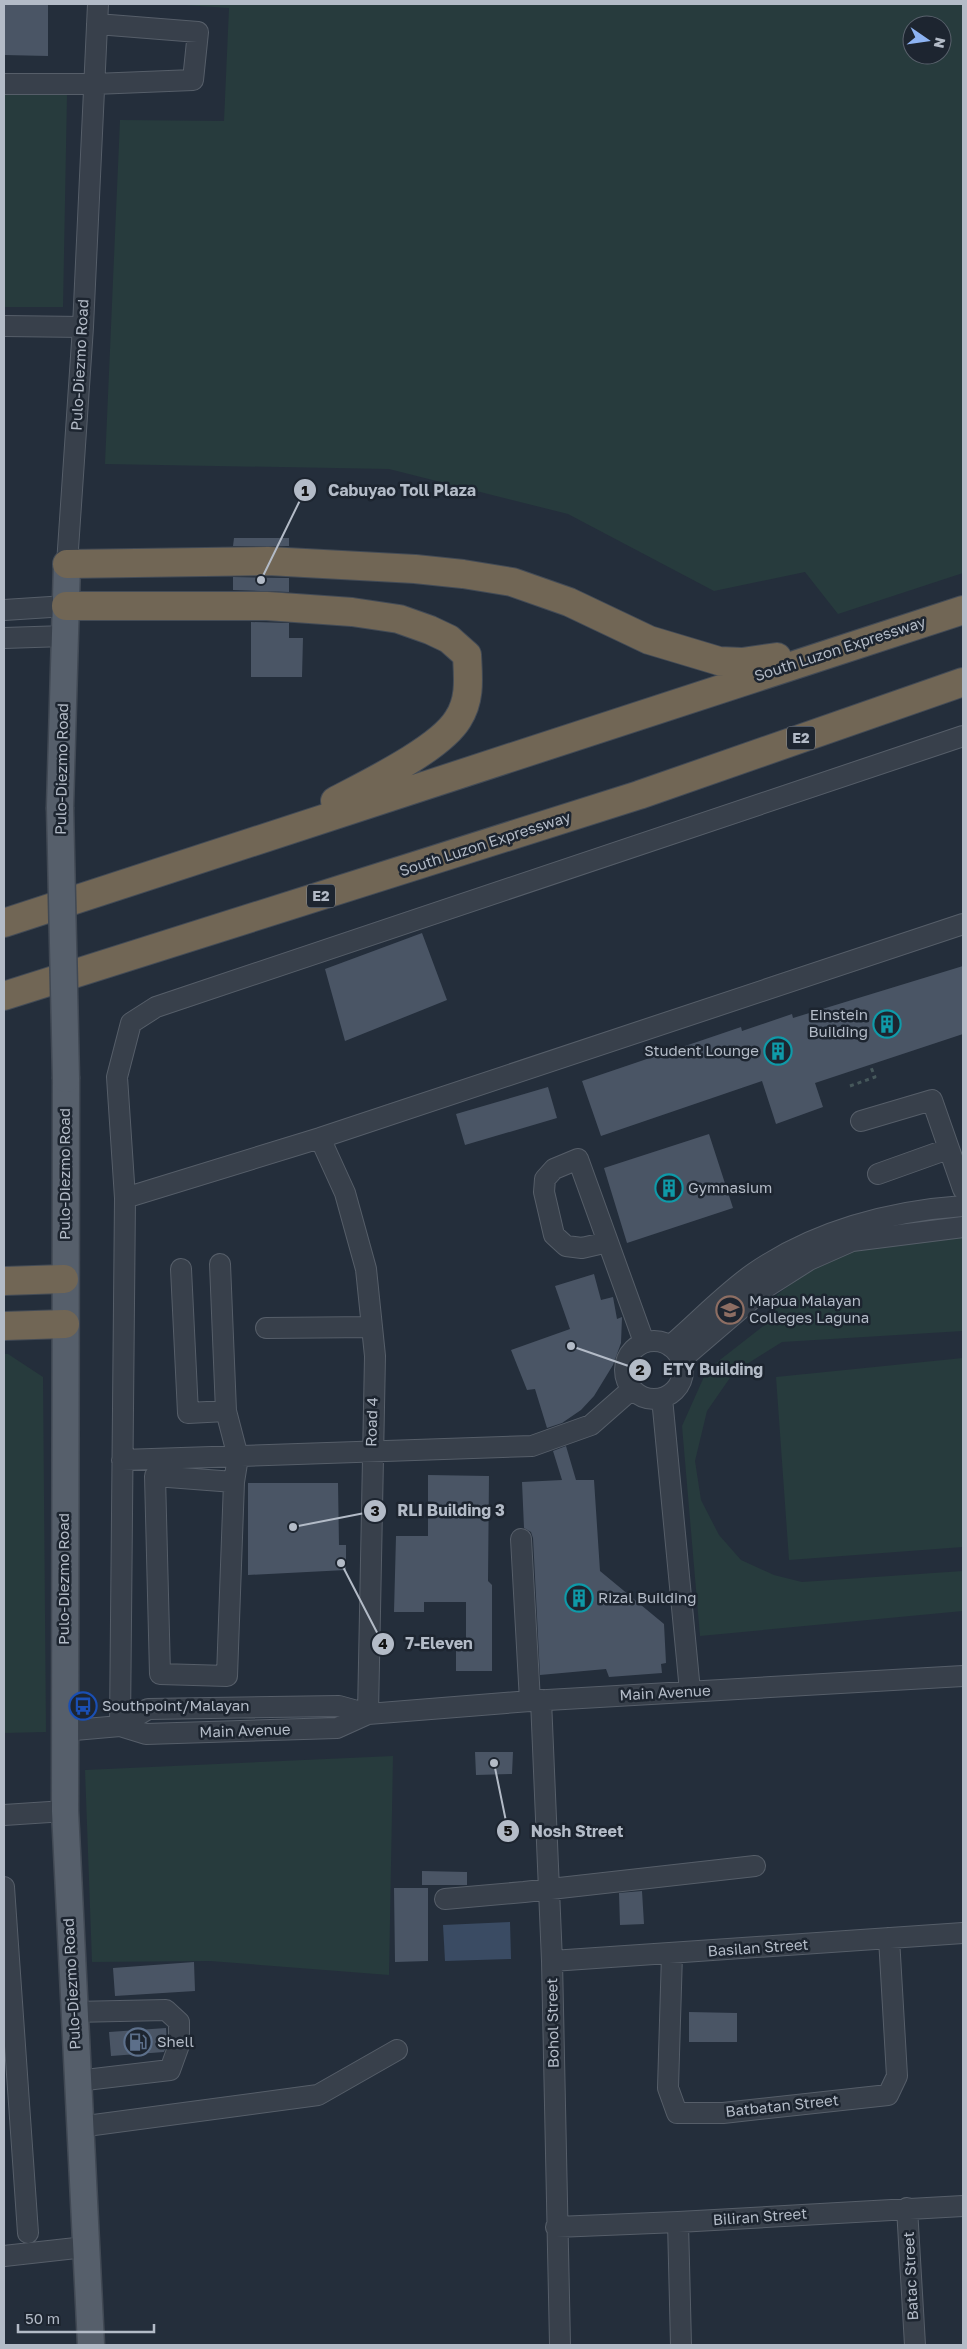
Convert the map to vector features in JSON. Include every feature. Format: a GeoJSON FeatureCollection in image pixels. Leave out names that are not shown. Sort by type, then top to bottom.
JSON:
{"type":"FeatureCollection","features":[{"type":"Feature","properties":{"kind":"highway"},"geometry":{"type":"LineString","coordinates":[[67,564],[268,561],[415,569],[463,574],[512,582],[568,602],[649,640],[719,661],[742,662],[843,648]]}},
{"type":"Feature","properties":{"kind":"highway"},"geometry":{"type":"LineString","coordinates":[[66,606],[267,606],[352,612],[399,619],[430,630],[449,639],[467,656],[469,688],[458,719],[432,744],[379,778],[260,839]]}},
{"type":"Feature","properties":{"kind":"highway","name":"South Luzon Expressway"},"geometry":{"type":"LineString","coordinates":[[4,924],[963,610]]}},
{"type":"Feature","properties":{"kind":"highway","name":"South Luzon Expressway"},"geometry":{"type":"LineString","coordinates":[[4,996],[639,795],[963,682]]}},
{"type":"Feature","properties":{"kind":"highway"},"geometry":{"type":"LineString","coordinates":[[4,1281],[64,1278]]}},
{"type":"Feature","properties":{"kind":"highway"},"geometry":{"type":"LineString","coordinates":[[4,1326],[65,1324]]}},
{"type":"Feature","properties":{"kind":"main road","name":"Pulo-Diezmo Road"},"geometry":{"type":"LineString","coordinates":[[67,564],[60,807],[66,1079],[63,1731],[73,2012],[91,2345]]}},
{"type":"Feature","properties":{"kind":"street","name":"Pulo-Diezmo Road"},"geometry":{"type":"LineString","coordinates":[[67,564],[83,327],[98,4]]}},
{"type":"Feature","properties":{"kind":"street"},"geometry":{"type":"LineString","coordinates":[[4,84],[94,84],[193,80],[198,32],[97,24]]}},
{"type":"Feature","properties":{"kind":"street"},"geometry":{"type":"LineString","coordinates":[[4,326],[83,327]]}},
{"type":"Feature","properties":{"kind":"street"},"geometry":{"type":"LineString","coordinates":[[4,610],[66,606]]}},
{"type":"Feature","properties":{"kind":"street"},"geometry":{"type":"LineString","coordinates":[[4,638],[65,636]]}},
{"type":"Feature","properties":{"kind":"street"},"geometry":{"type":"LineString","coordinates":[[120,1726],[125,1198],[117,1077],[131,1023],[156,1007],[963,736]]}},
{"type":"Feature","properties":{"kind":"street"},"geometry":{"type":"LineString","coordinates":[[125,1198],[320,1138],[963,924]]}},
{"type":"Feature","properties":{"kind":"street"},"geometry":{"type":"LineString","coordinates":[[861,1122],[932,1100],[963,1189]]}},
{"type":"Feature","properties":{"kind":"street","name":"Road 4"},"geometry":{"type":"LineString","coordinates":[[320,1138],[345,1193],[366,1269],[375,1356],[371,1452],[368,1714]]}},
{"type":"Feature","properties":{"kind":"street"},"geometry":{"type":"LineString","coordinates":[[878,1174],[948,1149]]}},
{"type":"Feature","properties":{"kind":"street"},"geometry":{"type":"LineString","coordinates":[[676,1353],[754,1273],[803,1245],[850,1226],[941,1208],[963,1206]]}},
{"type":"Feature","properties":{"kind":"street"},"geometry":{"type":"LineString","coordinates":[[676,1353],[765,1288],[809,1260],[852,1241],[963,1227]]}},
{"type":"Feature","properties":{"kind":"street"},"geometry":{"type":"LineString","coordinates":[[608,1242],[644,1342]]}},
{"type":"Feature","properties":{"kind":"street"},"geometry":{"type":"LineString","coordinates":[[220,1264],[226,1411],[238,1457],[234,1482],[227,1676],[160,1674],[156,1476],[234,1482]]}},
{"type":"Feature","properties":{"kind":"street"},"geometry":{"type":"LineString","coordinates":[[180,1269],[188,1413],[226,1411]]}},
{"type":"Feature","properties":{"kind":"street"},"geometry":{"type":"LineString","coordinates":[[266,1328],[372,1327]]}},
{"type":"Feature","properties":{"kind":"street"},"geometry":{"type":"LineString","coordinates":[[644,1342],[662,1342],[676,1353],[682,1379],[671,1394],[662,1398],[646,1398],[632,1390],[627,1382],[626,1363],[630,1354],[644,1342]]}},
{"type":"Feature","properties":{"kind":"street"},"geometry":{"type":"LineString","coordinates":[[122,1460],[532,1446],[590,1425],[632,1390]]}},
{"type":"Feature","properties":{"kind":"street"},"geometry":{"type":"LineString","coordinates":[[662,1398],[690,1691]]}},
{"type":"Feature","properties":{"kind":"street","name":"Bohol Street"},"geometry":{"type":"LineString","coordinates":[[521,1539],[535,1701],[552,1961],[556,2226],[560,2345]]}},
{"type":"Feature","properties":{"kind":"street","name":"Main Avenue"},"geometry":{"type":"LineString","coordinates":[[63,1731],[120,1726],[146,1734],[336,1728],[368,1714],[690,1691],[963,1676]]}},
{"type":"Feature","properties":{"kind":"street"},"geometry":{"type":"LineString","coordinates":[[4,1815],[65,1811]]}},
{"type":"Feature","properties":{"kind":"street"},"geometry":{"type":"LineString","coordinates":[[445,1899],[754,1866]]}},
{"type":"Feature","properties":{"kind":"street"},"geometry":{"type":"LineString","coordinates":[[4,1887],[28,2233]]}},
{"type":"Feature","properties":{"kind":"street","name":"Basilan Street"},"geometry":{"type":"LineString","coordinates":[[552,1961],[963,1933]]}},
{"type":"Feature","properties":{"kind":"street","name":"Batbatan Street"},"geometry":{"type":"LineString","coordinates":[[672,1954],[668,2088],[677,2113],[723,2113],[888,2094],[897,2076],[888,1938]]}},
{"type":"Feature","properties":{"kind":"street"},"geometry":{"type":"LineString","coordinates":[[73,2012],[166,2010],[179,2022],[179,2045],[170,2070],[77,2081]]}},
{"type":"Feature","properties":{"kind":"street"},"geometry":{"type":"LineString","coordinates":[[79,2127],[318,2095],[397,2050]]}},
{"type":"Feature","properties":{"kind":"street","name":"Biliran Street"},"geometry":{"type":"LineString","coordinates":[[556,2226],[678,2222],[963,2206]]}},
{"type":"Feature","properties":{"kind":"street","name":"Batac Street"},"geometry":{"type":"LineString","coordinates":[[908,2208],[914,2345]]}},
{"type":"Feature","properties":{"kind":"street"},"geometry":{"type":"LineString","coordinates":[[678,2222],[681,2345]]}},
{"type":"Feature","properties":{"kind":"street"},"geometry":{"type":"LineString","coordinates":[[4,2256],[85,2247]]}},
{"type":"Feature","properties":{"kind":"path"},"geometry":{"type":"LineString","coordinates":[[850,1086],[875,1077],[870,1064]]}},
{"type":"Feature","properties":{"kind":"green space"},"geometry":{"type":"Polygon","coordinates":[[[170,4],[963,4],[963,573],[838,614],[805,572],[714,591],[568,514],[389,469],[105,464],[120,120],[224,121],[229,8],[170,4]]]}},
{"type":"Feature","properties":{"kind":"green space"},"geometry":{"type":"Polygon","coordinates":[[[4,95],[67,95],[63,307],[4,307],[4,95]]]}},
{"type":"Feature","properties":{"kind":"green space"},"geometry":{"type":"Polygon","coordinates":[[[963,1236],[963,1331],[782,1342],[734,1372],[707,1411],[695,1461],[701,1500],[719,1535],[741,1560],[774,1575],[802,1582],[963,1571],[963,1611],[700,1636],[682,1426],[707,1370],[775,1317],[767,1302],[822,1261],[859,1247],[963,1236]]]}},
{"type":"Feature","properties":{"kind":"green space"},"geometry":{"type":"Polygon","coordinates":[[[4,1354],[8,1354],[43,1377],[46,1732],[4,1733],[4,1354]]]}},
{"type":"Feature","properties":{"kind":"green space"},"geometry":{"type":"Polygon","coordinates":[[[963,1358],[963,1547],[789,1560],[776,1377],[963,1358]]]}},
{"type":"Feature","properties":{"kind":"green space"},"geometry":{"type":"Polygon","coordinates":[[[393,1756],[389,1975],[210,1961],[92,1962],[85,1770],[393,1756]]]}},
{"type":"Feature","properties":{"kind":"water"},"geometry":{"type":"Polygon","coordinates":[[[510,1922],[511,1959],[445,1961],[443,1925],[510,1922]]]}},
{"type":"Feature","properties":{"kind":"building"},"geometry":{"type":"Polygon","coordinates":[[[5,4],[48,4],[48,56],[4,55],[5,4]]]}},
{"type":"Feature","properties":{"kind":"building"},"geometry":{"type":"Polygon","coordinates":[[[234,538],[289,538],[289,546],[233,546],[234,538]]]}},
{"type":"Feature","properties":{"kind":"building"},"geometry":{"type":"Polygon","coordinates":[[[233,577],[289,578],[289,592],[233,590],[233,577]]]}},
{"type":"Feature","properties":{"kind":"building"},"geometry":{"type":"Polygon","coordinates":[[[251,622],[289,623],[289,638],[303,638],[302,677],[251,677],[251,622]]]}},
{"type":"Feature","properties":{"kind":"building"},"geometry":{"type":"Polygon","coordinates":[[[422,933],[447,1000],[345,1041],[325,969],[422,933]]]}},
{"type":"Feature","properties":{"kind":"building"},"geometry":{"type":"Polygon","coordinates":[[[963,966],[963,1034],[815,1083],[823,1107],[776,1124],[762,1081],[601,1136],[582,1081],[741,1027],[742,1031],[792,1014],[793,1018],[963,966]]]}},
{"type":"Feature","properties":{"kind":"building"},"geometry":{"type":"Polygon","coordinates":[[[548,1087],[557,1118],[465,1145],[456,1114],[548,1087]]]}},
{"type":"Feature","properties":{"kind":"building","name":"Gymnasium"},"geometry":{"type":"Polygon","coordinates":[[[709,1134],[733,1208],[627,1243],[604,1168],[709,1134]]]}},
{"type":"Feature","properties":{"kind":"building"},"geometry":{"type":"Polygon","coordinates":[[[594,1274],[601,1300],[613,1297],[617,1319],[622,1317],[621,1343],[613,1365],[594,1396],[581,1410],[562,1423],[547,1428],[535,1389],[527,1390],[511,1350],[570,1329],[555,1286],[594,1274]]]}},
{"type":"Feature","properties":{"kind":"building","name":"Rizal Building"},"geometry":{"type":"Polygon","coordinates":[[[566,1446],[576,1480],[594,1480],[600,1571],[664,1624],[666,1663],[661,1664],[662,1673],[609,1677],[606,1669],[540,1675],[533,1538],[531,1532],[524,1528],[522,1482],[562,1480],[553,1451],[566,1446]]]}},
{"type":"Feature","properties":{"kind":"building"},"geometry":{"type":"Polygon","coordinates":[[[428,1475],[489,1476],[488,1581],[492,1585],[492,1671],[456,1671],[456,1644],[466,1644],[466,1602],[424,1602],[424,1612],[394,1612],[396,1536],[428,1536],[428,1475]]]}},
{"type":"Feature","properties":{"kind":"building"},"geometry":{"type":"Polygon","coordinates":[[[248,1483],[338,1483],[339,1545],[346,1545],[346,1570],[248,1575],[248,1483]]]}},
{"type":"Feature","properties":{"kind":"building"},"geometry":{"type":"Polygon","coordinates":[[[475,1752],[513,1752],[512,1774],[476,1775],[475,1752]]]}},
{"type":"Feature","properties":{"kind":"building"},"geometry":{"type":"Polygon","coordinates":[[[422,1871],[467,1872],[467,1885],[422,1885],[422,1871]]]}},
{"type":"Feature","properties":{"kind":"building"},"geometry":{"type":"Polygon","coordinates":[[[394,1888],[428,1888],[428,1961],[395,1962],[394,1888]]]}},
{"type":"Feature","properties":{"kind":"building"},"geometry":{"type":"Polygon","coordinates":[[[642,1891],[644,1924],[620,1925],[619,1893],[642,1891]]]}},
{"type":"Feature","properties":{"kind":"building"},"geometry":{"type":"Polygon","coordinates":[[[194,1962],[195,1991],[115,1996],[113,1968],[194,1962]]]}},
{"type":"Feature","properties":{"kind":"building"},"geometry":{"type":"Polygon","coordinates":[[[689,2012],[737,2013],[737,2042],[689,2042],[689,2012]]]}},
{"type":"Feature","properties":{"kind":"building","name":"Shell"},"geometry":{"type":"Polygon","coordinates":[[[166,2028],[167,2044],[164,2052],[111,2056],[109,2032],[166,2028]]]}},
{"type":"Feature","properties":{"kind":"place","name":"Cabuyao Toll Plaza"},"geometry":{"type":"Point","coordinates":[261,580]}},
{"type":"Feature","properties":{"kind":"place","name":"Einstein Building"},"geometry":{"type":"Point","coordinates":[887,1024]}},
{"type":"Feature","properties":{"kind":"place","name":"Student Lounge"},"geometry":{"type":"Point","coordinates":[778,1051]}},
{"type":"Feature","properties":{"kind":"place","name":"Gymnasium"},"geometry":{"type":"Point","coordinates":[669,1188]}},
{"type":"Feature","properties":{"kind":"place","name":"Mapua Malayan Colleges Laguna"},"geometry":{"type":"Point","coordinates":[730,1310]}},
{"type":"Feature","properties":{"kind":"place","name":"ETY Building"},"geometry":{"type":"Point","coordinates":[571,1346]}},
{"type":"Feature","properties":{"kind":"place","name":"RLI Building 3"},"geometry":{"type":"Point","coordinates":[293,1527]}},
{"type":"Feature","properties":{"kind":"place","name":"7-Eleven"},"geometry":{"type":"Point","coordinates":[341,1563]}},
{"type":"Feature","properties":{"kind":"place","name":"Rizal Building"},"geometry":{"type":"Point","coordinates":[579,1598]}},
{"type":"Feature","properties":{"kind":"place","name":"Southpoint/Malayan"},"geometry":{"type":"Point","coordinates":[83,1706]}},
{"type":"Feature","properties":{"kind":"place","name":"Nosh Street"},"geometry":{"type":"Point","coordinates":[494,1763]}},
{"type":"Feature","properties":{"kind":"place","name":"Shell"},"geometry":{"type":"Point","coordinates":[138,2042]}}]}
